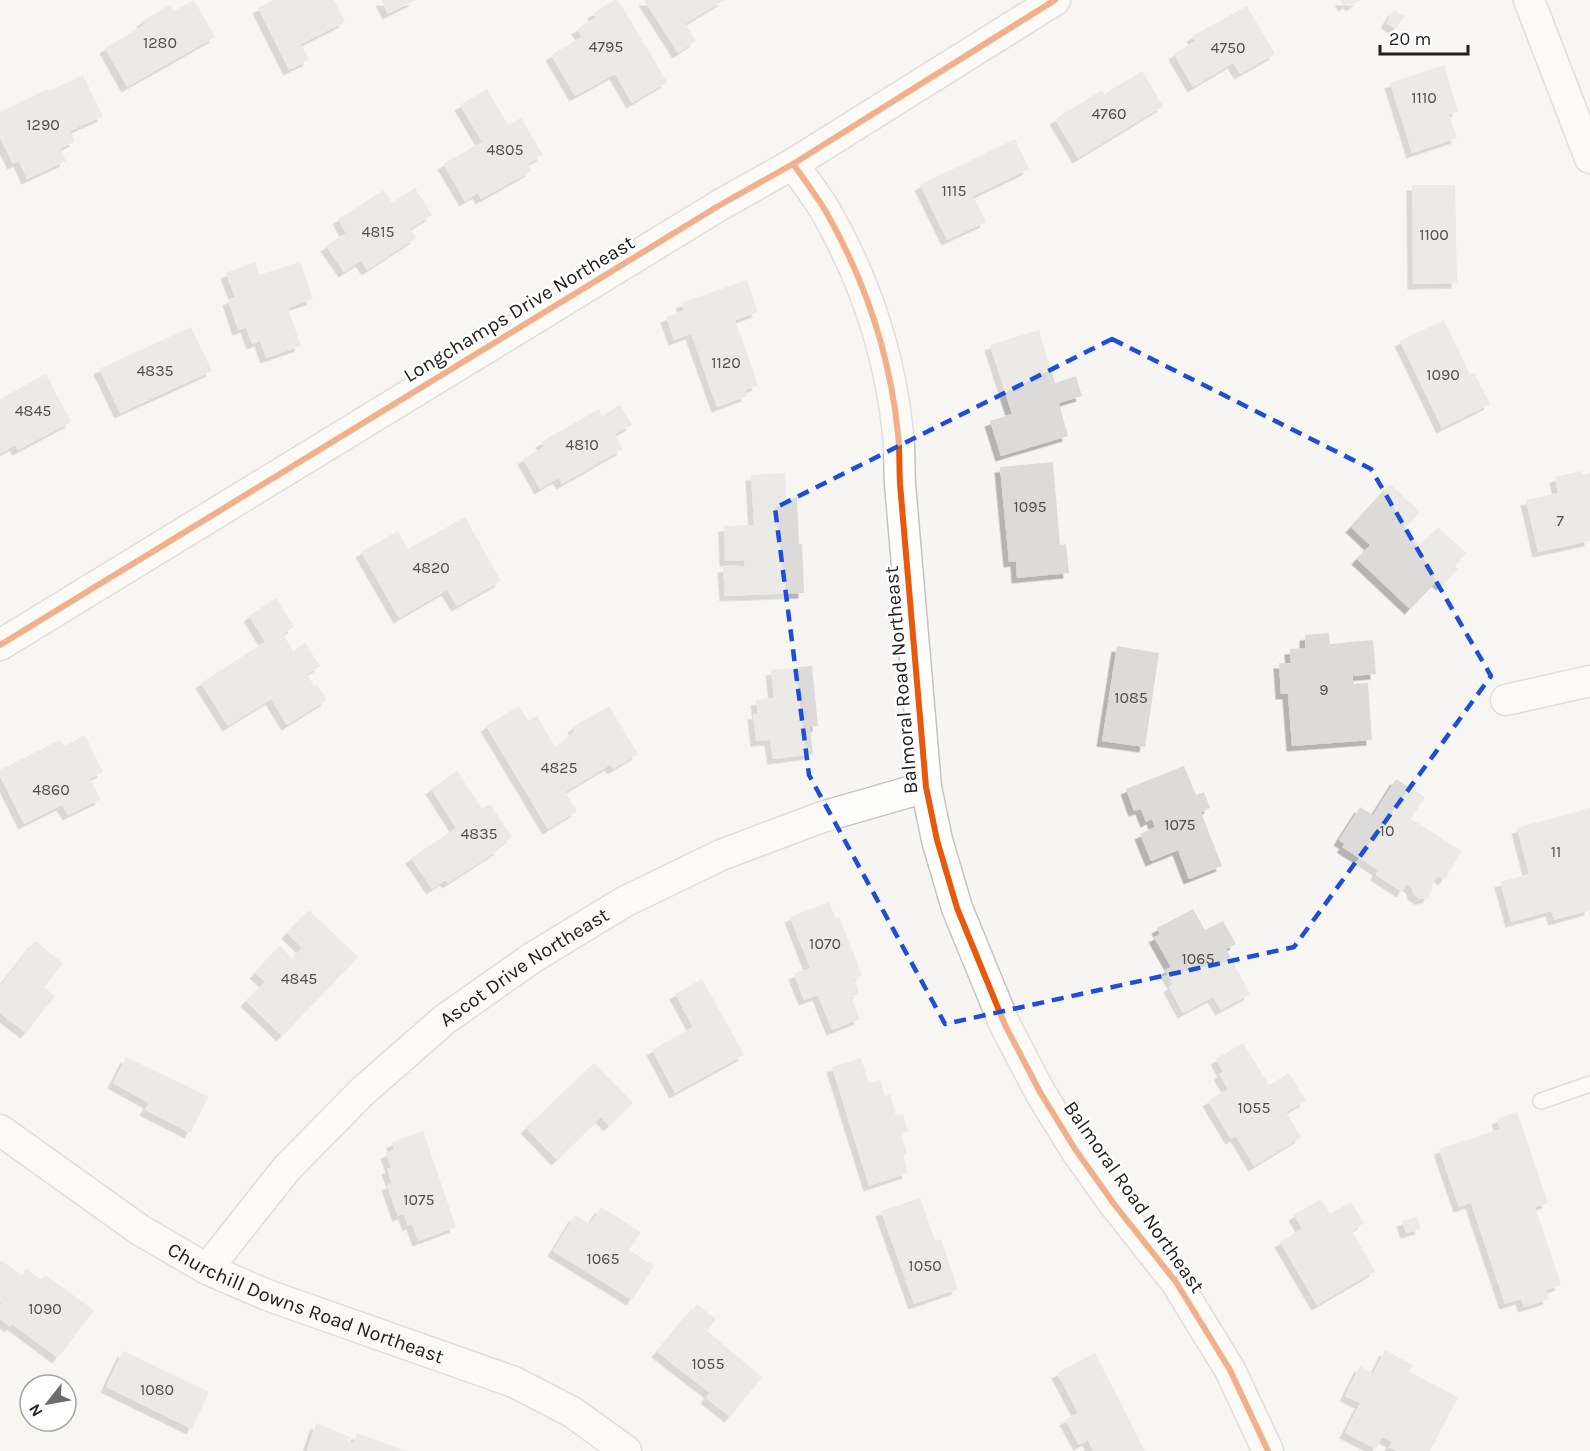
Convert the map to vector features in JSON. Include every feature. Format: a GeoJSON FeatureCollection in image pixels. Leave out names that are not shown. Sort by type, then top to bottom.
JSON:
{"type":"FeatureCollection","features":[{"type":"Feature","properties":{"kind":"street","name":"Longchamps Drive Northeast"},"geometry":{"type":"LineString","coordinates":[[0,645],[720,205],[794,165],[1055,0]]}},
{"type":"Feature","properties":{"kind":"street"},"geometry":{"type":"LineString","coordinates":[[1528,0],[1590,158]]}},
{"type":"Feature","properties":{"kind":"street","name":"Balmoral Road Northeast"},"geometry":{"type":"LineString","coordinates":[[794,165],[824,208],[853,263],[872,313],[889,373],[898,435],[900,484],[926,787],[937,840],[957,908],[1005,1025],[1040,1092],[1114,1204],[1176,1282],[1230,1370],[1268,1451]]}},
{"type":"Feature","properties":{"kind":"street"},"geometry":{"type":"LineString","coordinates":[[1506,700],[1590,681]]}},
{"type":"Feature","properties":{"kind":"street","name":"Ascot Drive Northeast"},"geometry":{"type":"LineString","coordinates":[[207,1269],[287,1168],[363,1091],[444,1020],[532,958],[624,902],[721,855],[822,817],[926,787]]}},
{"type":"Feature","properties":{"kind":"street","name":"Churchill Downs Road Northeast"},"geometry":{"type":"LineString","coordinates":[[0,1130],[140,1230],[207,1269],[267,1295],[514,1382],[572,1412],[626,1451]]}},
{"type":"Feature","properties":{"kind":"lane"},"geometry":{"type":"LineString","coordinates":[[1541,1101],[1590,1084]]}},
{"type":"Feature","properties":{"kind":"highlighted area"},"geometry":{"type":"Polygon","coordinates":[[[1112,339],[1371,469],[1491,676],[1294,947],[945,1024],[809,775],[775,508],[1112,339]]]}},
{"type":"Feature","properties":{"kind":"building"},"geometry":{"type":"Polygon","coordinates":[[[194,0],[215,37],[127,87],[105,48],[144,25],[142,21],[170,5],[174,11],[194,0]]]}},
{"type":"Feature","properties":{"kind":"building"},"geometry":{"type":"Polygon","coordinates":[[[274,0],[334,0],[345,22],[301,44],[309,60],[289,70],[258,8],[274,0]]]}},
{"type":"Feature","properties":{"kind":"building"},"geometry":{"type":"Polygon","coordinates":[[[381,0],[416,0],[388,14],[381,0]]]}},
{"type":"Feature","properties":{"kind":"building"},"geometry":{"type":"Polygon","coordinates":[[[618,0],[667,82],[632,103],[615,74],[575,96],[551,55],[582,37],[577,29],[595,18],[593,13],[618,0]]]}},
{"type":"Feature","properties":{"kind":"building"},"geometry":{"type":"Polygon","coordinates":[[[644,0],[724,0],[685,24],[696,41],[678,53],[644,0]]]}},
{"type":"Feature","properties":{"kind":"building"},"geometry":{"type":"Polygon","coordinates":[[[1340,0],[1360,0],[1351,6],[1349,3],[1344,6],[1340,0]]]}},
{"type":"Feature","properties":{"kind":"building"},"geometry":{"type":"Polygon","coordinates":[[[1247,6],[1275,54],[1240,74],[1233,63],[1193,87],[1174,54],[1195,41],[1192,36],[1247,6]]]}},
{"type":"Feature","properties":{"kind":"building"},"geometry":{"type":"Polygon","coordinates":[[[1394,10],[1404,16],[1396,29],[1386,23],[1394,10]]]}},
{"type":"Feature","properties":{"kind":"building"},"geometry":{"type":"Polygon","coordinates":[[[1444,65],[1458,111],[1449,114],[1457,138],[1412,153],[1390,83],[1444,65]]]}},
{"type":"Feature","properties":{"kind":"building"},"geometry":{"type":"Polygon","coordinates":[[[1142,71],[1163,106],[1078,158],[1055,119],[1102,90],[1104,94],[1142,71]]]}},
{"type":"Feature","properties":{"kind":"building"},"geometry":{"type":"Polygon","coordinates":[[[83,75],[103,116],[70,131],[75,141],[60,149],[66,161],[27,179],[19,161],[13,164],[0,138],[0,112],[83,75]]]}},
{"type":"Feature","properties":{"kind":"building"},"geometry":{"type":"Polygon","coordinates":[[[487,89],[508,125],[521,118],[543,155],[527,164],[531,171],[481,199],[478,193],[465,201],[443,164],[482,142],[460,105],[487,89]]]}},
{"type":"Feature","properties":{"kind":"building"},"geometry":{"type":"Polygon","coordinates":[[[1015,139],[1029,169],[973,196],[986,222],[947,240],[920,185],[1015,139]]]}},
{"type":"Feature","properties":{"kind":"building"},"geometry":{"type":"Polygon","coordinates":[[[1412,185],[1455,185],[1457,283],[1413,284],[1412,185]]]}},
{"type":"Feature","properties":{"kind":"building"},"geometry":{"type":"Polygon","coordinates":[[[415,188],[432,215],[410,229],[416,238],[367,270],[361,261],[344,272],[326,246],[346,233],[338,219],[384,190],[392,203],[415,188]]]}},
{"type":"Feature","properties":{"kind":"building"},"geometry":{"type":"Polygon","coordinates":[[[255,262],[259,275],[300,262],[313,299],[288,308],[301,346],[266,358],[260,341],[252,344],[246,327],[238,330],[228,300],[235,297],[226,273],[255,262]]]}},
{"type":"Feature","properties":{"kind":"building"},"geometry":{"type":"Polygon","coordinates":[[[747,280],[758,312],[735,320],[758,385],[745,390],[747,396],[717,407],[691,334],[674,340],[666,317],[684,310],[681,303],[747,280]]]}},
{"type":"Feature","properties":{"kind":"building"},"geometry":{"type":"Polygon","coordinates":[[[1444,320],[1470,375],[1474,373],[1490,404],[1442,428],[1400,341],[1444,320]]]}},
{"type":"Feature","properties":{"kind":"building"},"geometry":{"type":"Polygon","coordinates":[[[191,327],[212,371],[120,413],[99,369],[191,327]]]}},
{"type":"Feature","properties":{"kind":"building"},"geometry":{"type":"Polygon","coordinates":[[[1039,330],[1055,383],[1076,376],[1082,396],[1059,403],[1068,436],[1001,456],[990,421],[1012,414],[990,345],[1039,330]]]}},
{"type":"Feature","properties":{"kind":"building"},"geometry":{"type":"Polygon","coordinates":[[[46,374],[71,422],[18,450],[15,445],[0,454],[0,399],[46,374]]]}},
{"type":"Feature","properties":{"kind":"building"},"geometry":{"type":"Polygon","coordinates":[[[620,405],[632,425],[615,434],[623,449],[562,484],[558,478],[540,489],[523,459],[544,447],[541,442],[599,409],[602,416],[620,405]]]}},
{"type":"Feature","properties":{"kind":"building"},"geometry":{"type":"Polygon","coordinates":[[[1053,462],[1060,545],[1066,544],[1069,573],[1017,578],[1016,561],[1009,562],[1000,467],[1053,462]]]}},
{"type":"Feature","properties":{"kind":"building"},"geometry":{"type":"Polygon","coordinates":[[[1581,471],[1582,475],[1590,473],[1590,541],[1538,552],[1526,500],[1558,493],[1555,477],[1581,471]]]}},
{"type":"Feature","properties":{"kind":"building"},"geometry":{"type":"Polygon","coordinates":[[[785,473],[786,498],[797,497],[804,593],[725,596],[723,567],[745,566],[744,560],[725,561],[724,526],[754,525],[751,475],[785,473]]]}},
{"type":"Feature","properties":{"kind":"building"},"geometry":{"type":"Polygon","coordinates":[[[1390,484],[1420,512],[1404,529],[1421,545],[1438,527],[1466,553],[1455,566],[1458,569],[1442,585],[1437,581],[1410,609],[1357,559],[1370,545],[1351,527],[1390,484]]]}},
{"type":"Feature","properties":{"kind":"building"},"geometry":{"type":"Polygon","coordinates":[[[465,517],[501,581],[457,606],[447,590],[399,618],[361,552],[398,531],[408,549],[465,517]]]}},
{"type":"Feature","properties":{"kind":"building"},"geometry":{"type":"Polygon","coordinates":[[[276,598],[294,627],[283,634],[293,651],[305,643],[320,666],[307,674],[314,686],[317,684],[327,700],[287,725],[271,699],[228,726],[201,683],[265,642],[249,616],[276,598]]]}},
{"type":"Feature","properties":{"kind":"building"},"geometry":{"type":"Polygon","coordinates":[[[1329,633],[1330,644],[1373,640],[1376,674],[1353,676],[1353,684],[1368,683],[1372,740],[1292,746],[1288,694],[1281,694],[1279,663],[1291,663],[1290,649],[1305,648],[1305,635],[1329,633]]]}},
{"type":"Feature","properties":{"kind":"building"},"geometry":{"type":"Polygon","coordinates":[[[1117,646],[1159,653],[1145,747],[1102,741],[1117,646]]]}},
{"type":"Feature","properties":{"kind":"building"},"geometry":{"type":"Polygon","coordinates":[[[812,666],[818,726],[810,727],[813,754],[773,759],[770,740],[756,741],[753,714],[758,714],[756,700],[774,698],[771,670],[812,666]]]}},
{"type":"Feature","properties":{"kind":"building"},"geometry":{"type":"Polygon","coordinates":[[[519,706],[528,721],[537,716],[555,747],[575,731],[573,727],[609,706],[638,754],[613,769],[610,765],[565,792],[577,811],[548,829],[486,726],[519,706]]]}},
{"type":"Feature","properties":{"kind":"building"},"geometry":{"type":"Polygon","coordinates":[[[85,735],[103,772],[90,779],[101,799],[68,815],[62,805],[24,824],[0,776],[0,770],[60,740],[64,746],[85,735]]]}},
{"type":"Feature","properties":{"kind":"building"},"geometry":{"type":"Polygon","coordinates":[[[1184,766],[1196,795],[1204,792],[1210,808],[1201,812],[1222,866],[1189,879],[1178,850],[1151,861],[1140,834],[1155,827],[1152,819],[1146,822],[1141,809],[1134,811],[1126,789],[1184,766]]]}},
{"type":"Feature","properties":{"kind":"building"},"geometry":{"type":"Polygon","coordinates":[[[457,771],[482,809],[490,804],[512,837],[498,847],[500,849],[448,883],[445,880],[432,889],[411,858],[456,828],[431,789],[457,771]]]}},
{"type":"Feature","properties":{"kind":"building"},"geometry":{"type":"Polygon","coordinates":[[[1396,779],[1425,797],[1411,819],[1462,851],[1444,880],[1438,876],[1428,898],[1420,899],[1413,894],[1407,884],[1402,892],[1376,875],[1378,870],[1342,847],[1345,844],[1339,840],[1360,807],[1373,815],[1396,779]]]}},
{"type":"Feature","properties":{"kind":"building"},"geometry":{"type":"Polygon","coordinates":[[[1590,808],[1590,910],[1554,920],[1551,911],[1511,922],[1500,882],[1529,874],[1517,828],[1590,808]]]}},
{"type":"Feature","properties":{"kind":"building"},"geometry":{"type":"Polygon","coordinates":[[[829,902],[836,919],[839,917],[862,975],[854,978],[859,993],[851,997],[860,1019],[832,1030],[818,995],[804,1000],[794,974],[810,968],[790,917],[829,902]]]}},
{"type":"Feature","properties":{"kind":"building"},"geometry":{"type":"Polygon","coordinates":[[[1193,909],[1205,930],[1223,921],[1236,944],[1226,949],[1250,994],[1221,1010],[1213,997],[1183,1013],[1169,987],[1173,984],[1165,970],[1171,967],[1154,937],[1160,934],[1157,928],[1193,909]]]}},
{"type":"Feature","properties":{"kind":"building"},"geometry":{"type":"Polygon","coordinates":[[[309,910],[358,957],[282,1036],[246,1001],[265,982],[255,973],[280,946],[292,958],[302,948],[287,933],[309,910]]]}},
{"type":"Feature","properties":{"kind":"building"},"geometry":{"type":"Polygon","coordinates":[[[35,941],[63,963],[44,987],[55,996],[26,1033],[0,1013],[0,986],[35,941]]]}},
{"type":"Feature","properties":{"kind":"building"},"geometry":{"type":"Polygon","coordinates":[[[702,979],[744,1055],[675,1093],[652,1050],[693,1027],[675,994],[702,979]]]}},
{"type":"Feature","properties":{"kind":"building"},"geometry":{"type":"Polygon","coordinates":[[[1243,1043],[1269,1085],[1289,1073],[1306,1101],[1286,1112],[1301,1137],[1254,1166],[1236,1136],[1231,1139],[1208,1101],[1228,1089],[1219,1074],[1223,1072],[1216,1059],[1243,1043]]]}},
{"type":"Feature","properties":{"kind":"building"},"geometry":{"type":"Polygon","coordinates":[[[126,1057],[209,1097],[190,1133],[145,1110],[149,1103],[113,1083],[126,1057]]]}},
{"type":"Feature","properties":{"kind":"building"},"geometry":{"type":"Polygon","coordinates":[[[861,1058],[869,1083],[880,1080],[885,1096],[890,1094],[896,1116],[903,1114],[908,1131],[901,1133],[907,1154],[903,1155],[908,1173],[869,1186],[832,1067],[861,1058]]]}},
{"type":"Feature","properties":{"kind":"building"},"geometry":{"type":"Polygon","coordinates":[[[594,1063],[633,1103],[609,1126],[601,1117],[557,1160],[526,1128],[594,1063]]]}},
{"type":"Feature","properties":{"kind":"building"},"geometry":{"type":"Polygon","coordinates":[[[1517,1112],[1548,1203],[1535,1207],[1561,1285],[1546,1290],[1549,1299],[1524,1307],[1521,1299],[1505,1304],[1471,1203],[1459,1207],[1439,1149],[1500,1129],[1497,1119],[1517,1112]]]}},
{"type":"Feature","properties":{"kind":"building"},"geometry":{"type":"Polygon","coordinates":[[[423,1131],[456,1227],[418,1241],[412,1224],[408,1226],[404,1214],[398,1216],[387,1185],[392,1183],[387,1169],[391,1168],[386,1153],[394,1150],[392,1142],[423,1131]]]}},
{"type":"Feature","properties":{"kind":"building"},"geometry":{"type":"Polygon","coordinates":[[[920,1198],[935,1241],[941,1239],[958,1289],[914,1304],[881,1211],[920,1198]]]}},
{"type":"Feature","properties":{"kind":"building"},"geometry":{"type":"Polygon","coordinates":[[[1321,1199],[1330,1214],[1351,1202],[1364,1223],[1352,1231],[1375,1271],[1317,1305],[1280,1242],[1302,1229],[1294,1215],[1321,1199]]]}},
{"type":"Feature","properties":{"kind":"building"},"geometry":{"type":"Polygon","coordinates":[[[601,1207],[641,1232],[629,1250],[654,1266],[632,1300],[553,1251],[575,1215],[590,1224],[601,1207]]]}},
{"type":"Feature","properties":{"kind":"building"},"geometry":{"type":"Polygon","coordinates":[[[1417,1217],[1421,1229],[1406,1233],[1402,1221],[1417,1217]]]}},
{"type":"Feature","properties":{"kind":"building"},"geometry":{"type":"Polygon","coordinates":[[[0,1260],[22,1275],[26,1269],[41,1279],[45,1275],[94,1310],[58,1358],[12,1324],[10,1327],[0,1319],[2,1303],[0,1302],[0,1260]]]}},
{"type":"Feature","properties":{"kind":"building"},"geometry":{"type":"Polygon","coordinates":[[[697,1304],[716,1319],[707,1331],[762,1377],[730,1417],[706,1398],[710,1393],[657,1352],[697,1304]]]}},
{"type":"Feature","properties":{"kind":"building"},"geometry":{"type":"Polygon","coordinates":[[[1385,1350],[1413,1365],[1409,1372],[1458,1397],[1430,1451],[1397,1451],[1389,1447],[1392,1442],[1382,1437],[1376,1449],[1345,1433],[1360,1403],[1345,1396],[1360,1366],[1373,1374],[1385,1350]]]}},
{"type":"Feature","properties":{"kind":"building"},"geometry":{"type":"Polygon","coordinates":[[[123,1351],[209,1392],[192,1429],[106,1387],[123,1351]]]}},
{"type":"Feature","properties":{"kind":"building"},"geometry":{"type":"Polygon","coordinates":[[[1095,1353],[1145,1451],[1093,1451],[1088,1440],[1079,1445],[1065,1420],[1078,1413],[1057,1373],[1095,1353]]]}},
{"type":"Feature","properties":{"kind":"building"},"geometry":{"type":"Polygon","coordinates":[[[316,1423],[350,1437],[348,1441],[353,1443],[357,1433],[406,1451],[309,1451],[307,1450],[316,1423]]]}},
{"type":"Feature","properties":{"kind":"cycle path"},"geometry":{"type":"LineString","coordinates":[[0,645],[720,205],[793,164],[1055,0]]}},
{"type":"Feature","properties":{"kind":"cycle path"},"geometry":{"type":"LineString","coordinates":[[793,164],[825,210],[852,262],[873,318],[889,375],[899,440],[900,484],[926,787],[937,840],[957,908],[1005,1025],[1040,1092],[1075,1149],[1114,1204],[1176,1282],[1230,1370],[1268,1451]]}}]}
